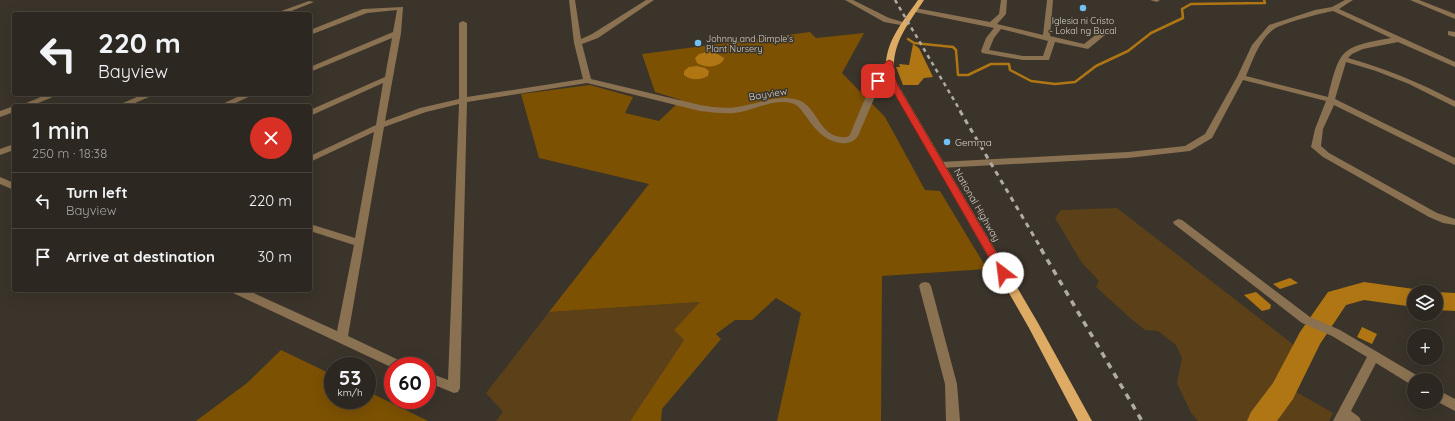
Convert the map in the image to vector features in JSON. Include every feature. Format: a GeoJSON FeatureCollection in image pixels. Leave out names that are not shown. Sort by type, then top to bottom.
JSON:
{"type":"FeatureCollection","features":[{"type":"Feature","properties":{"kind":"main road","name":"National Highway"},"geometry":{"type":"LineString","coordinates":[[921,0],[895,40],[889,62],[890,74],[894,86],[1034,326],[1085,421]]}},
{"type":"Feature","properties":{"kind":"street"},"geometry":{"type":"LineString","coordinates":[[312,158],[380,126],[423,110],[463,100],[532,88],[587,81],[578,43],[572,0]]}},
{"type":"Feature","properties":{"kind":"street"},"geometry":{"type":"LineString","coordinates":[[637,0],[639,8]]}},
{"type":"Feature","properties":{"kind":"street"},"geometry":{"type":"LineString","coordinates":[[578,43],[595,36],[651,0]]}},
{"type":"Feature","properties":{"kind":"street"},"geometry":{"type":"LineString","coordinates":[[848,0],[887,20],[906,24]]}},
{"type":"Feature","properties":{"kind":"street"},"geometry":{"type":"LineString","coordinates":[[1004,0],[1002,14],[985,51],[1012,56],[1042,58],[1046,58],[1049,39],[1050,0]]}},
{"type":"Feature","properties":{"kind":"street"},"geometry":{"type":"LineString","coordinates":[[940,165],[1128,155],[1187,149],[1209,136],[1241,77],[1256,45],[1272,26],[1318,12],[1334,9],[1350,0]]}},
{"type":"Feature","properties":{"kind":"street"},"geometry":{"type":"LineString","coordinates":[[1413,0],[1455,17]]}},
{"type":"Feature","properties":{"kind":"street"},"geometry":{"type":"LineString","coordinates":[[283,12],[311,2]]}},
{"type":"Feature","properties":{"kind":"street"},"geometry":{"type":"LineString","coordinates":[[312,32],[366,11],[401,8],[342,339]]}},
{"type":"Feature","properties":{"kind":"street"},"geometry":{"type":"LineString","coordinates":[[1334,9],[1455,65]]}},
{"type":"Feature","properties":{"kind":"street"},"geometry":{"type":"LineString","coordinates":[[915,10],[996,26],[1085,47],[1106,31]]}},
{"type":"Feature","properties":{"kind":"street"},"geometry":{"type":"LineString","coordinates":[[436,381],[454,388],[463,100],[463,23]]}},
{"type":"Feature","properties":{"kind":"street"},"geometry":{"type":"LineString","coordinates":[[312,69],[397,33]]}},
{"type":"Feature","properties":{"kind":"street"},"geometry":{"type":"LineString","coordinates":[[1400,39],[1369,45],[1348,52],[1343,59],[1331,100],[1316,140],[1316,147],[1326,155],[1433,215],[1447,221],[1455,222]]}},
{"type":"Feature","properties":{"kind":"street"},"geometry":{"type":"LineString","coordinates":[[1343,59],[1379,69],[1406,80],[1455,104]]}},
{"type":"Feature","properties":{"kind":"street","name":"Bayview"},"geometry":{"type":"LineString","coordinates":[[587,81],[718,111],[738,110],[786,100],[796,102],[804,107],[825,135],[833,140],[842,142],[850,140],[854,136],[882,71],[889,62]]}},
{"type":"Feature","properties":{"kind":"street"},"geometry":{"type":"LineString","coordinates":[[1241,77],[1331,100],[1455,162]]}},
{"type":"Feature","properties":{"kind":"street"},"geometry":{"type":"LineString","coordinates":[[312,112],[389,78]]}},
{"type":"Feature","properties":{"kind":"street"},"geometry":{"type":"LineString","coordinates":[[28,104],[50,96]]}},
{"type":"Feature","properties":{"kind":"street"},"geometry":{"type":"LineString","coordinates":[[125,104],[147,96]]}},
{"type":"Feature","properties":{"kind":"street"},"geometry":{"type":"LineString","coordinates":[[227,104],[246,96]]}},
{"type":"Feature","properties":{"kind":"street"},"geometry":{"type":"LineString","coordinates":[[0,114],[12,110]]}},
{"type":"Feature","properties":{"kind":"street"},"geometry":{"type":"LineString","coordinates":[[0,152],[12,148]]}},
{"type":"Feature","properties":{"kind":"street"},"geometry":{"type":"LineString","coordinates":[[0,180],[12,186]]}},
{"type":"Feature","properties":{"kind":"street"},"geometry":{"type":"LineString","coordinates":[[1178,222],[1306,320],[1336,333],[1407,376]]}},
{"type":"Feature","properties":{"kind":"street"},"geometry":{"type":"LineString","coordinates":[[312,227],[359,243]]}},
{"type":"Feature","properties":{"kind":"street"},"geometry":{"type":"LineString","coordinates":[[924,286],[951,384],[953,421]]}},
{"type":"Feature","properties":{"kind":"street"},"geometry":{"type":"LineString","coordinates":[[241,292],[384,358]]}},
{"type":"Feature","properties":{"kind":"street"},"geometry":{"type":"LineString","coordinates":[[1354,421],[1342,417],[1374,355]]}},
{"type":"Feature","properties":{"kind":"street"},"geometry":{"type":"LineString","coordinates":[[1443,398],[1455,406]]}},
{"type":"Feature","properties":{"kind":"shaded area"},"geometry":{"type":"Polygon","coordinates":[[[810,32],[816,38],[864,33],[842,73],[885,117],[925,190],[940,191],[987,269],[882,276],[881,421],[777,421],[801,313],[776,298],[752,320],[735,320],[716,334],[721,339],[662,409],[661,421],[630,421],[684,340],[674,330],[700,302],[549,312],[649,184],[539,158],[521,94],[590,85],[633,97],[625,113],[659,121],[681,100],[655,92],[642,54],[810,32]]]}},
{"type":"Feature","properties":{"kind":"shaded area"},"geometry":{"type":"Polygon","coordinates":[[[913,44],[919,48],[933,77],[924,78],[918,85],[903,85],[896,67],[900,67],[899,64],[909,65],[913,44]]]}},
{"type":"Feature","properties":{"kind":"shaded area"},"geometry":{"type":"Polygon","coordinates":[[[707,52],[716,53],[724,58],[723,61],[717,65],[710,66],[703,66],[697,63],[695,58],[699,54],[707,52]]]}},
{"type":"Feature","properties":{"kind":"shaded area"},"geometry":{"type":"Polygon","coordinates":[[[697,66],[705,68],[709,71],[708,76],[696,79],[684,75],[684,71],[689,67],[697,66]]]}},
{"type":"Feature","properties":{"kind":"shaded area"},"geometry":{"type":"Polygon","coordinates":[[[1117,208],[1303,352],[1286,386],[1333,413],[1329,421],[1198,421],[1191,413],[1177,383],[1182,358],[1176,345],[1158,331],[1145,330],[1096,287],[1099,281],[1082,263],[1055,218],[1061,210],[1117,208]]]}},
{"type":"Feature","properties":{"kind":"shaded area"},"geometry":{"type":"Polygon","coordinates":[[[1290,278],[1298,283],[1280,289],[1273,284],[1290,278]]]}},
{"type":"Feature","properties":{"kind":"shaded area"},"geometry":{"type":"Polygon","coordinates":[[[1256,292],[1271,305],[1270,309],[1262,311],[1244,295],[1256,292]]]}},
{"type":"Feature","properties":{"kind":"shaded area"},"geometry":{"type":"Polygon","coordinates":[[[701,302],[674,330],[684,340],[630,421],[496,421],[503,412],[486,393],[549,312],[701,302]]]}},
{"type":"Feature","properties":{"kind":"shaded area"},"geometry":{"type":"Polygon","coordinates":[[[1362,327],[1377,334],[1372,344],[1357,337],[1362,327]]]}},
{"type":"Feature","properties":{"kind":"shaded area"},"geometry":{"type":"Polygon","coordinates":[[[281,350],[324,371],[324,409],[376,409],[376,395],[384,399],[384,409],[404,409],[428,421],[196,421],[247,383],[281,350]]]}},
{"type":"Feature","properties":{"kind":"waterway"},"geometry":{"type":"LineString","coordinates":[[908,39],[914,43],[953,47],[956,50],[958,75],[968,75],[991,64],[1009,64],[1010,70],[1031,81],[1055,84],[1075,82],[1096,66],[1128,51],[1151,33],[1183,18],[1182,9],[1191,4],[1265,3],[1264,0]]}},
{"type":"Feature","properties":{"kind":"waterway"},"geometry":{"type":"LineString","coordinates":[[1261,421],[1283,391],[1309,339],[1337,298],[1364,291],[1407,297]]}},
{"type":"Feature","properties":{"kind":"waterway"},"geometry":{"type":"LineString","coordinates":[[1443,302],[1455,302]]}},
{"type":"Feature","properties":{"kind":"railway"},"geometry":{"type":"LineString","coordinates":[[895,0],[961,112]]}},
{"type":"Feature","properties":{"kind":"railway"},"geometry":{"type":"LineString","coordinates":[[960,111],[1042,250]]}},
{"type":"Feature","properties":{"kind":"railway"},"geometry":{"type":"LineString","coordinates":[[1041,249],[1142,421]]}},
{"type":"Feature","properties":{"kind":"place","name":"Iglesia ni Cristo - Lokal ng Bucal"},"geometry":{"type":"Point","coordinates":[1083,8]}},
{"type":"Feature","properties":{"kind":"place","name":"Johnny and Dimple's Plant Nursery"},"geometry":{"type":"Point","coordinates":[698,43]}},
{"type":"Feature","properties":{"kind":"place","name":"Gemma"},"geometry":{"type":"Point","coordinates":[947,142]}},
{"type":"Feature","properties":{"kind":"route"},"geometry":{"type":"LineString","coordinates":[[878,81],[882,71],[889,62],[891,80],[894,86],[1003,273]]}}]}
